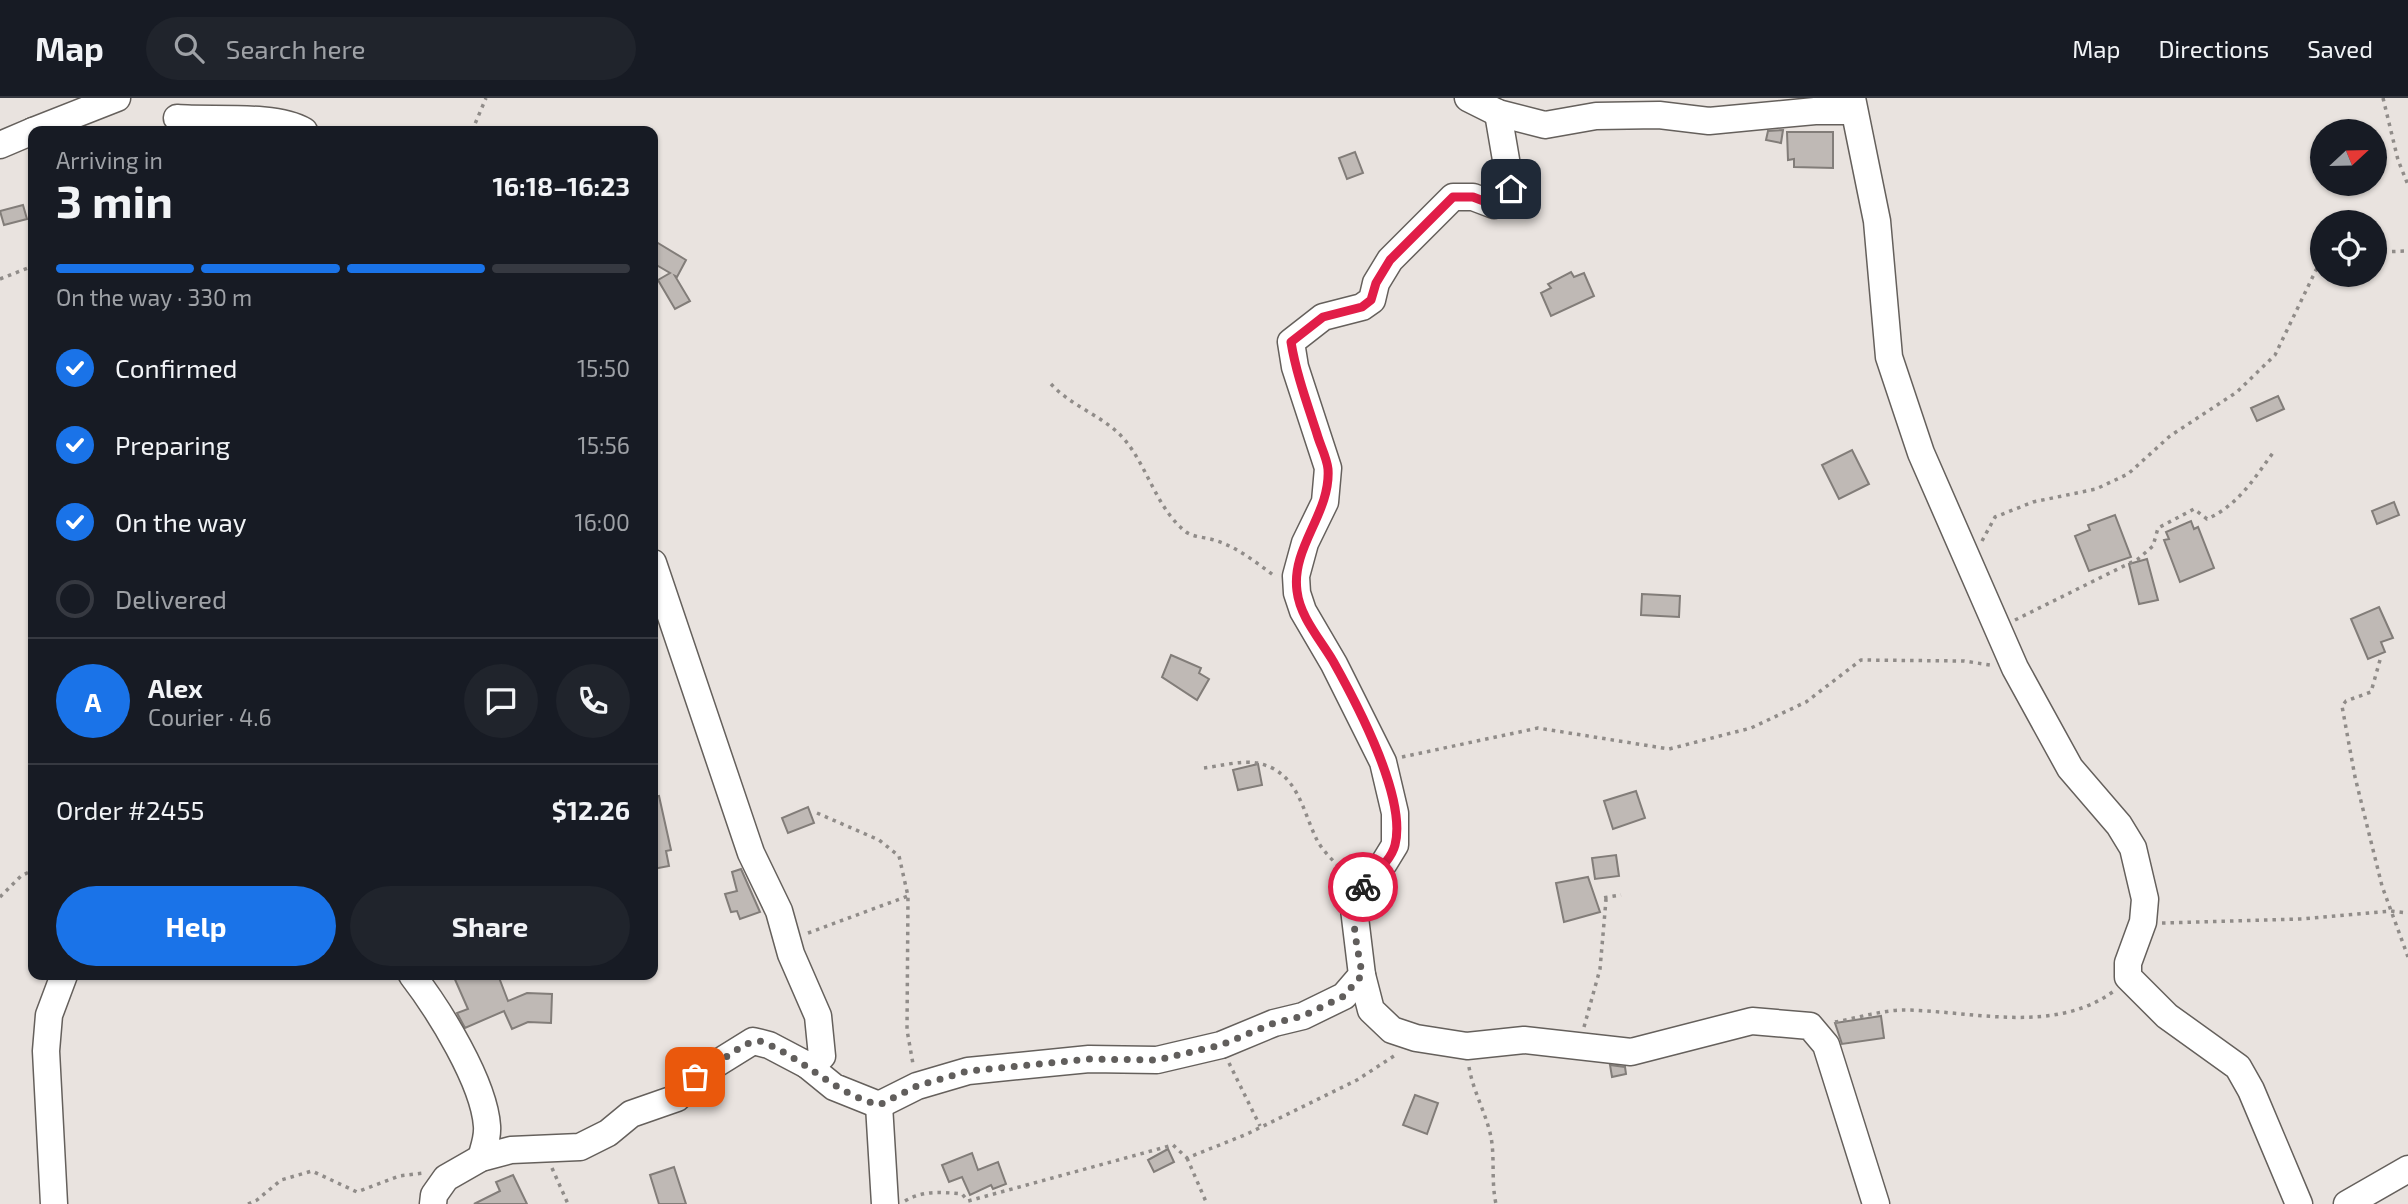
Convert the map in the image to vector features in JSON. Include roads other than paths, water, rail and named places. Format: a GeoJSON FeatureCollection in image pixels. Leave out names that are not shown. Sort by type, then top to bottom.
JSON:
{"type":"FeatureCollection","features":[{"type":"Feature","properties":{"kind":"street"},"geometry":{"type":"LineString","coordinates":[[46,126],[117,98]]}},
{"type":"Feature","properties":{"kind":"street"},"geometry":{"type":"LineString","coordinates":[[1468,98],[1498,113],[1545,124],[1596,116],[1659,115],[1709,121],[1815,111],[1853,104],[1877,221],[1889,357],[1921,453],[2015,668],[2070,768],[2119,825],[2133,848],[2145,899],[2143,922],[2127,963],[2128,977],[2167,1016],[2238,1067],[2251,1090],[2299,1204]]}},
{"type":"Feature","properties":{"kind":"street"},"geometry":{"type":"LineString","coordinates":[[1498,113],[1511,189],[1505,200],[1494,205],[1473,197],[1453,197],[1390,260],[1376,283],[1371,300],[1362,307],[1323,317],[1291,342],[1295,367],[1328,468],[1325,502],[1305,543],[1296,576],[1297,593],[1303,611],[1334,664],[1383,762],[1395,813],[1395,845],[1384,863],[1356,894],[1354,909],[1362,975],[1371,1010],[1392,1030],[1416,1038],[1466,1046],[1524,1040],[1631,1052],[1752,1021],[1810,1026],[1826,1045],[1877,1204]]}},
{"type":"Feature","properties":{"kind":"street"},"geometry":{"type":"LineString","coordinates":[[175,116],[246,120],[291,126]]}},
{"type":"Feature","properties":{"kind":"street"},"geometry":{"type":"LineString","coordinates":[[0,145],[28,133]]}},
{"type":"Feature","properties":{"kind":"street"},"geometry":{"type":"LineString","coordinates":[[658,578],[751,853],[779,911],[786,940],[818,1016],[822,1056],[807,1065]]}},
{"type":"Feature","properties":{"kind":"street"},"geometry":{"type":"LineString","coordinates":[[433,1204],[434,1195],[446,1178],[481,1158],[503,1151],[580,1147],[608,1133],[631,1114],[677,1098],[695,1077],[753,1041],[769,1045],[807,1065],[834,1087],[879,1105],[917,1086],[968,1071],[1089,1059],[1157,1060],[1221,1045],[1274,1023],[1303,1016],[1344,996],[1362,975]]}},
{"type":"Feature","properties":{"kind":"street"},"geometry":{"type":"LineString","coordinates":[[54,1204],[46,1051],[49,1015],[62,980]]}},
{"type":"Feature","properties":{"kind":"street"},"geometry":{"type":"LineString","coordinates":[[415,980],[453,1038],[477,1090],[487,1126],[481,1158]]}},
{"type":"Feature","properties":{"kind":"street"},"geometry":{"type":"LineString","coordinates":[[879,1105],[885,1204]]}},
{"type":"Feature","properties":{"kind":"street"},"geometry":{"type":"LineString","coordinates":[[2347,1204],[2408,1169]]}}]}
